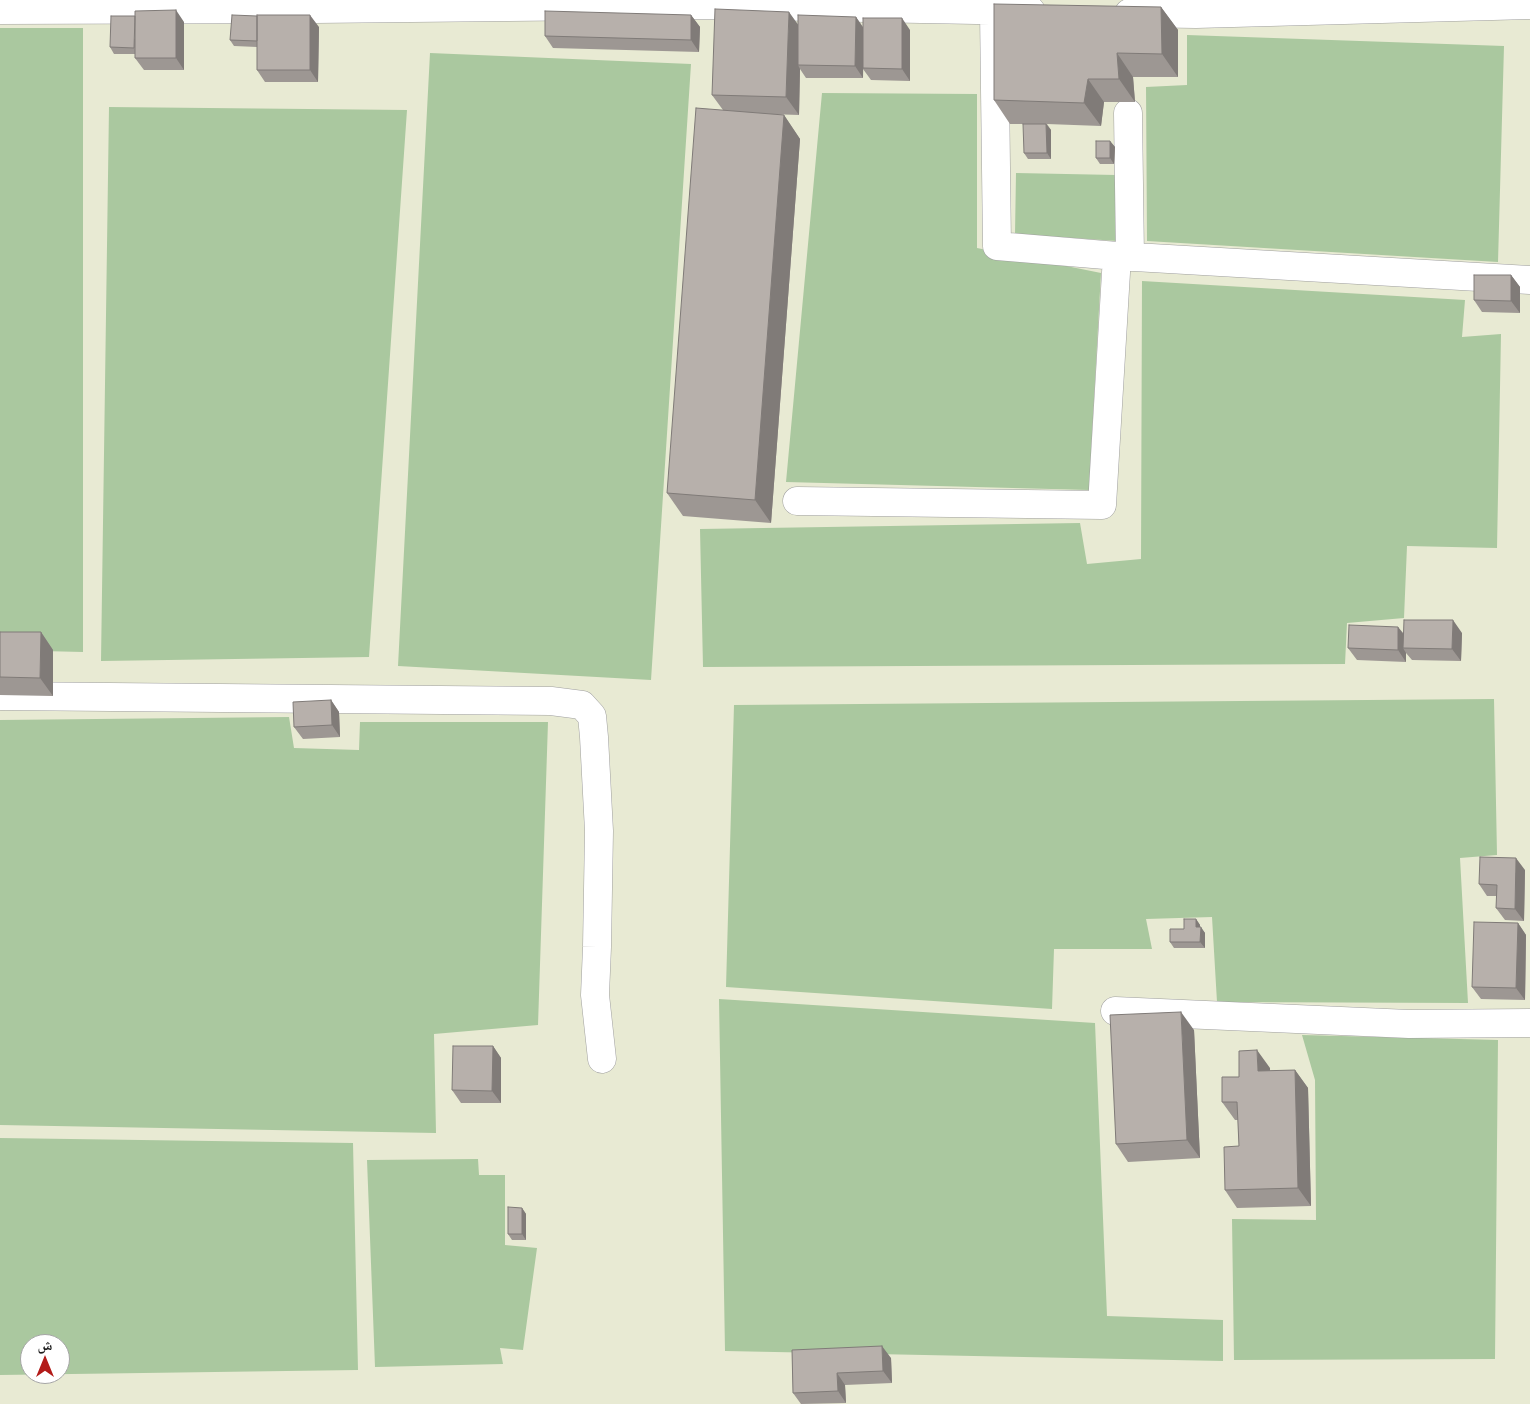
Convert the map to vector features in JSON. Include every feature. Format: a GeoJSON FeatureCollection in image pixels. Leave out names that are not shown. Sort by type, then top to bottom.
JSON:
{"type":"FeatureCollection","features":[{"type":"Feature","properties":{"kind":"street"},"geometry":{"type":"LineString","coordinates":[[0,10],[703,5],[1052,12]]}},
{"type":"Feature","properties":{"kind":"street"},"geometry":{"type":"LineString","coordinates":[[1100,12],[1196,14],[1530,5]]}},
{"type":"Feature","properties":{"kind":"street"},"geometry":{"type":"LineString","coordinates":[[994,11],[997,246],[1124,256],[1530,280]]}},
{"type":"Feature","properties":{"kind":"street"},"geometry":{"type":"LineString","coordinates":[[797,501],[1102,505],[1124,256],[1128,113]]}},
{"type":"Feature","properties":{"kind":"street"},"geometry":{"type":"LineString","coordinates":[[0,696],[551,701],[582,705],[592,716],[596,765],[599,831],[598,947],[595,995],[602,1059]]}},
{"type":"Feature","properties":{"kind":"street"},"geometry":{"type":"LineString","coordinates":[[1115,1011],[1409,1024],[1530,1023]]}},
{"type":"Feature","properties":{"kind":"green space"},"geometry":{"type":"Polygon","coordinates":[[[0,0],[1530,0],[1530,1404],[0,1404],[0,0]]]}},
{"type":"Feature","properties":{"kind":"green space"},"geometry":{"type":"Polygon","coordinates":[[[0,28],[83,28],[83,652],[0,650],[0,28]]]}},
{"type":"Feature","properties":{"kind":"green space"},"geometry":{"type":"Polygon","coordinates":[[[1187,35],[1504,46],[1498,262],[1147,241],[1146,87],[1187,85],[1187,35]]]}},
{"type":"Feature","properties":{"kind":"green space"},"geometry":{"type":"Polygon","coordinates":[[[430,53],[691,64],[651,680],[398,666],[430,53]]]}},
{"type":"Feature","properties":{"kind":"green space"},"geometry":{"type":"Polygon","coordinates":[[[822,93],[977,94],[977,248],[1101,273],[1089,490],[786,482],[822,93]]]}},
{"type":"Feature","properties":{"kind":"green space"},"geometry":{"type":"Polygon","coordinates":[[[109,107],[407,110],[369,657],[101,661],[109,107]]]}},
{"type":"Feature","properties":{"kind":"green space"},"geometry":{"type":"Polygon","coordinates":[[[1016,173],[1116,175],[1117,241],[1015,234],[1016,173]]]}},
{"type":"Feature","properties":{"kind":"green space"},"geometry":{"type":"Polygon","coordinates":[[[1142,281],[1465,300],[1462,337],[1501,334],[1497,548],[1407,546],[1404,618],[1347,623],[1345,664],[703,667],[700,529],[1080,523],[1087,564],[1141,559],[1142,281]]]}},
{"type":"Feature","properties":{"kind":"green space"},"geometry":{"type":"Polygon","coordinates":[[[1494,699],[1497,855],[1460,858],[1468,1003],[1217,1002],[1212,917],[1146,919],[1152,949],[1054,949],[1052,1009],[726,987],[734,705],[1494,699]]]}},
{"type":"Feature","properties":{"kind":"green space"},"geometry":{"type":"Polygon","coordinates":[[[289,717],[294,748],[359,750],[360,722],[548,722],[538,1025],[434,1034],[436,1133],[0,1125],[0,720],[289,717]]]}},
{"type":"Feature","properties":{"kind":"green space"},"geometry":{"type":"Polygon","coordinates":[[[719,999],[1095,1023],[1107,1316],[1223,1320],[1223,1361],[725,1351],[719,999]]]}},
{"type":"Feature","properties":{"kind":"green space"},"geometry":{"type":"Polygon","coordinates":[[[1302,1035],[1498,1040],[1495,1359],[1234,1360],[1232,1219],[1316,1220],[1315,1080],[1302,1035]]]}},
{"type":"Feature","properties":{"kind":"green space"},"geometry":{"type":"Polygon","coordinates":[[[0,1138],[353,1143],[358,1370],[70,1374],[70,1334],[20,1334],[20,1375],[0,1375],[0,1138]]]}},
{"type":"Feature","properties":{"kind":"green space"},"geometry":{"type":"Polygon","coordinates":[[[478,1159],[479,1175],[505,1175],[505,1245],[537,1248],[523,1350],[500,1348],[503,1364],[375,1367],[367,1160],[478,1159]]]}},
{"type":"Feature","properties":{"kind":"building"},"geometry":{"type":"Polygon","coordinates":[[[994,4],[1161,7],[1162,54],[1117,53],[1119,79],[1088,79],[1084,103],[994,100],[994,4]]]}},
{"type":"Feature","properties":{"kind":"building"},"geometry":{"type":"Polygon","coordinates":[[[715,9],[789,12],[786,97],[712,95],[715,9]]]}},
{"type":"Feature","properties":{"kind":"building"},"geometry":{"type":"Polygon","coordinates":[[[176,10],[176,58],[135,58],[135,11],[176,10]]]}},
{"type":"Feature","properties":{"kind":"building"},"geometry":{"type":"Polygon","coordinates":[[[545,11],[691,15],[691,40],[545,36],[545,11]]]}},
{"type":"Feature","properties":{"kind":"building"},"geometry":{"type":"Polygon","coordinates":[[[232,15],[257,16],[257,41],[230,40],[232,15]]]}},
{"type":"Feature","properties":{"kind":"building"},"geometry":{"type":"Polygon","coordinates":[[[257,15],[310,15],[310,70],[257,70],[257,15]]]}},
{"type":"Feature","properties":{"kind":"building"},"geometry":{"type":"Polygon","coordinates":[[[798,15],[856,17],[855,66],[798,65],[798,15]]]}},
{"type":"Feature","properties":{"kind":"building"},"geometry":{"type":"Polygon","coordinates":[[[111,16],[135,16],[134,48],[110,47],[111,16]]]}},
{"type":"Feature","properties":{"kind":"building"},"geometry":{"type":"Polygon","coordinates":[[[863,18],[902,18],[902,69],[863,68],[863,18]]]}},
{"type":"Feature","properties":{"kind":"building"},"geometry":{"type":"Polygon","coordinates":[[[696,108],[784,115],[755,500],[667,493],[696,108]]]}},
{"type":"Feature","properties":{"kind":"building"},"geometry":{"type":"Polygon","coordinates":[[[1023,124],[1046,124],[1047,153],[1024,153],[1023,124]]]}},
{"type":"Feature","properties":{"kind":"building"},"geometry":{"type":"Polygon","coordinates":[[[1096,141],[1110,141],[1110,158],[1096,158],[1096,141]]]}},
{"type":"Feature","properties":{"kind":"building"},"geometry":{"type":"Polygon","coordinates":[[[1474,275],[1511,275],[1511,301],[1474,300],[1474,275]]]}},
{"type":"Feature","properties":{"kind":"building"},"geometry":{"type":"Polygon","coordinates":[[[1404,620],[1453,620],[1452,649],[1403,648],[1404,620]]]}},
{"type":"Feature","properties":{"kind":"building"},"geometry":{"type":"Polygon","coordinates":[[[1349,625],[1398,627],[1398,650],[1348,648],[1349,625]]]}},
{"type":"Feature","properties":{"kind":"building"},"geometry":{"type":"Polygon","coordinates":[[[0,632],[41,632],[40,678],[0,677],[0,632]]]}},
{"type":"Feature","properties":{"kind":"building"},"geometry":{"type":"Polygon","coordinates":[[[331,700],[332,725],[294,727],[293,702],[331,700]]]}},
{"type":"Feature","properties":{"kind":"building"},"geometry":{"type":"Polygon","coordinates":[[[1480,857],[1516,858],[1515,909],[1496,908],[1497,885],[1479,884],[1480,857]]]}},
{"type":"Feature","properties":{"kind":"building"},"geometry":{"type":"Polygon","coordinates":[[[1184,919],[1196,919],[1196,927],[1201,927],[1200,942],[1170,942],[1170,929],[1184,929],[1184,919]]]}},
{"type":"Feature","properties":{"kind":"building"},"geometry":{"type":"Polygon","coordinates":[[[1474,922],[1518,923],[1516,988],[1472,987],[1474,922]]]}},
{"type":"Feature","properties":{"kind":"building"},"geometry":{"type":"Polygon","coordinates":[[[1181,1012],[1187,1140],[1116,1144],[1110,1015],[1181,1012]]]}},
{"type":"Feature","properties":{"kind":"building"},"geometry":{"type":"Polygon","coordinates":[[[453,1046],[493,1046],[492,1091],[452,1090],[453,1046]]]}},
{"type":"Feature","properties":{"kind":"building"},"geometry":{"type":"Polygon","coordinates":[[[1257,1050],[1258,1071],[1295,1070],[1298,1188],[1225,1190],[1224,1147],[1239,1146],[1237,1102],[1222,1102],[1222,1077],[1239,1077],[1239,1051],[1257,1050]]]}},
{"type":"Feature","properties":{"kind":"building"},"geometry":{"type":"Polygon","coordinates":[[[508,1207],[522,1208],[522,1234],[508,1234],[508,1207]]]}},
{"type":"Feature","properties":{"kind":"building"},"geometry":{"type":"Polygon","coordinates":[[[882,1346],[883,1371],[837,1373],[838,1391],[793,1393],[792,1350],[882,1346]]]}}]}
